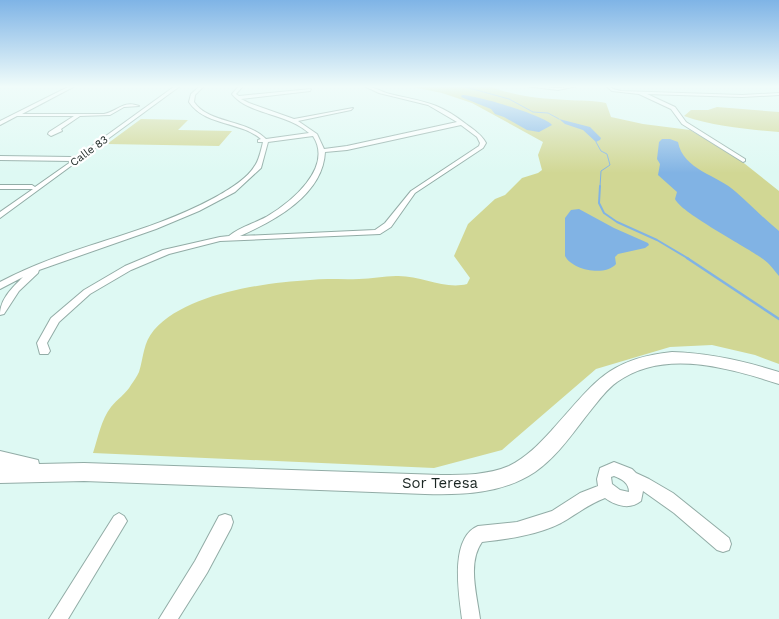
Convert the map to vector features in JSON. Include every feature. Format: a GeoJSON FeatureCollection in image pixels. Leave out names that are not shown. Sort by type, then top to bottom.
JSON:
{"type":"FeatureCollection","features":[{"type":"Feature","properties":{"kind":"street"},"geometry":{"type":"LineString","coordinates":[[0,123],[15,115]]}},
{"type":"Feature","properties":{"kind":"street"},"geometry":{"type":"LineString","coordinates":[[72,115],[106,115]]}},
{"type":"Feature","properties":{"kind":"street"},"geometry":{"type":"LineString","coordinates":[[57,129],[79,115]]}},
{"type":"Feature","properties":{"kind":"street","name":"Calle 83"},"geometry":{"type":"LineString","coordinates":[[0,216],[138,115]]}},
{"type":"Feature","properties":{"kind":"street"},"geometry":{"type":"LineString","coordinates":[[208,115],[241,126],[262,142],[313,134]]}},
{"type":"Feature","properties":{"kind":"street"},"geometry":{"type":"LineString","coordinates":[[44,351],[42,343],[55,320],[100,283],[128,268],[166,252],[220,239],[261,223],[291,202],[309,184],[319,168],[322,151],[313,134],[295,120],[279,115]]}},
{"type":"Feature","properties":{"kind":"street"},"geometry":{"type":"LineString","coordinates":[[295,120],[321,115]]}},
{"type":"Feature","properties":{"kind":"street"},"geometry":{"type":"LineString","coordinates":[[220,239],[370,234],[382,230],[413,192],[481,147],[482,140],[461,123],[447,115]]}},
{"type":"Feature","properties":{"kind":"street"},"geometry":{"type":"LineString","coordinates":[[678,115],[684,123],[695,131],[743,160]]}},
{"type":"Feature","properties":{"kind":"street"},"geometry":{"type":"LineString","coordinates":[[322,151],[347,148],[461,123]]}},
{"type":"Feature","properties":{"kind":"street"},"geometry":{"type":"LineString","coordinates":[[0,286],[14,276],[171,220],[218,199],[251,176],[264,160],[262,142]]}},
{"type":"Feature","properties":{"kind":"street"},"geometry":{"type":"LineString","coordinates":[[0,158],[71,158]]}},
{"type":"Feature","properties":{"kind":"street"},"geometry":{"type":"LineString","coordinates":[[0,187],[32,187]]}},
{"type":"Feature","properties":{"kind":"street"},"geometry":{"type":"LineString","coordinates":[[261,223],[261,230],[271,236]]}},
{"type":"Feature","properties":{"kind":"street"},"geometry":{"type":"LineString","coordinates":[[1,309],[26,278],[56,260]]}},
{"type":"Feature","properties":{"kind":"street","name":"Sor Teresa"},"geometry":{"type":"LineString","coordinates":[[0,460],[20,466],[84,472],[425,484],[482,484],[508,476],[532,464],[599,389],[612,377],[633,366],[670,359],[700,360],[742,367],[779,378]]}},
{"type":"Feature","properties":{"kind":"street"},"geometry":{"type":"LineString","coordinates":[[632,479],[637,491],[636,496],[632,499],[619,499],[607,490],[603,478],[604,473],[609,470],[620,470],[632,479],[643,482],[724,544]]}},
{"type":"Feature","properties":{"kind":"street","name":"Sor Teresa"},"geometry":{"type":"LineString","coordinates":[[0,474],[84,472]]}},
{"type":"Feature","properties":{"kind":"street"},"geometry":{"type":"LineString","coordinates":[[470,619],[466,566],[471,542],[478,534],[517,530],[556,517],[586,498],[607,490]]}},
{"type":"Feature","properties":{"kind":"street"},"geometry":{"type":"LineString","coordinates":[[58,619],[119,521]]}},
{"type":"Feature","properties":{"kind":"street"},"geometry":{"type":"LineString","coordinates":[[168,619],[201,567],[225,522]]}},
{"type":"Feature","properties":{"kind":"green space"},"geometry":{"type":"Polygon","coordinates":[[[494,115],[610,115],[611,117],[643,124],[690,130],[735,156],[779,191],[779,364],[755,355],[712,345],[670,347],[596,369],[502,450],[434,468],[93,453],[102,423],[108,412],[113,404],[129,388],[139,372],[150,335],[168,317],[186,307],[227,292],[249,287],[316,279],[364,279],[405,276],[441,284],[467,284],[470,278],[454,256],[468,224],[495,199],[505,195],[522,178],[542,170],[538,155],[543,142],[494,115]]]}},
{"type":"Feature","properties":{"kind":"green space"},"geometry":{"type":"Polygon","coordinates":[[[779,115],[779,132],[719,125],[684,116],[779,115]]]}},
{"type":"Feature","properties":{"kind":"green space"},"geometry":{"type":"Polygon","coordinates":[[[141,119],[188,120],[178,130],[232,131],[219,146],[107,144],[141,119]]]}},
{"type":"Feature","properties":{"kind":"water"},"geometry":{"type":"Polygon","coordinates":[[[498,115],[531,115],[552,125],[539,132],[527,130],[498,115]]]}},
{"type":"Feature","properties":{"kind":"water"},"geometry":{"type":"Polygon","coordinates":[[[559,119],[590,127],[601,138],[596,142],[583,130],[565,124],[559,119]]]}},
{"type":"Feature","properties":{"kind":"water"},"geometry":{"type":"Polygon","coordinates":[[[662,139],[678,142],[681,151],[694,166],[729,186],[779,231],[779,276],[763,259],[701,221],[680,205],[675,199],[677,192],[658,175],[660,164],[657,159],[659,142],[662,139]]]}},
{"type":"Feature","properties":{"kind":"water"},"geometry":{"type":"Polygon","coordinates":[[[579,209],[649,245],[645,248],[618,254],[615,257],[616,264],[604,270],[589,270],[574,265],[565,256],[565,218],[571,210],[579,209]]]}},
{"type":"Feature","properties":{"kind":"waterway"},"geometry":{"type":"LineString","coordinates":[[551,115],[559,119]]}},
{"type":"Feature","properties":{"kind":"waterway"},"geometry":{"type":"LineString","coordinates":[[596,142],[601,151],[607,154],[610,165],[601,171],[600,187]]}},
{"type":"Feature","properties":{"kind":"waterway"},"geometry":{"type":"LineString","coordinates":[[600,186],[599,203],[604,213],[617,222],[657,240],[689,259]]}},
{"type":"Feature","properties":{"kind":"waterway"},"geometry":{"type":"LineString","coordinates":[[687,258],[779,319]]}}]}
